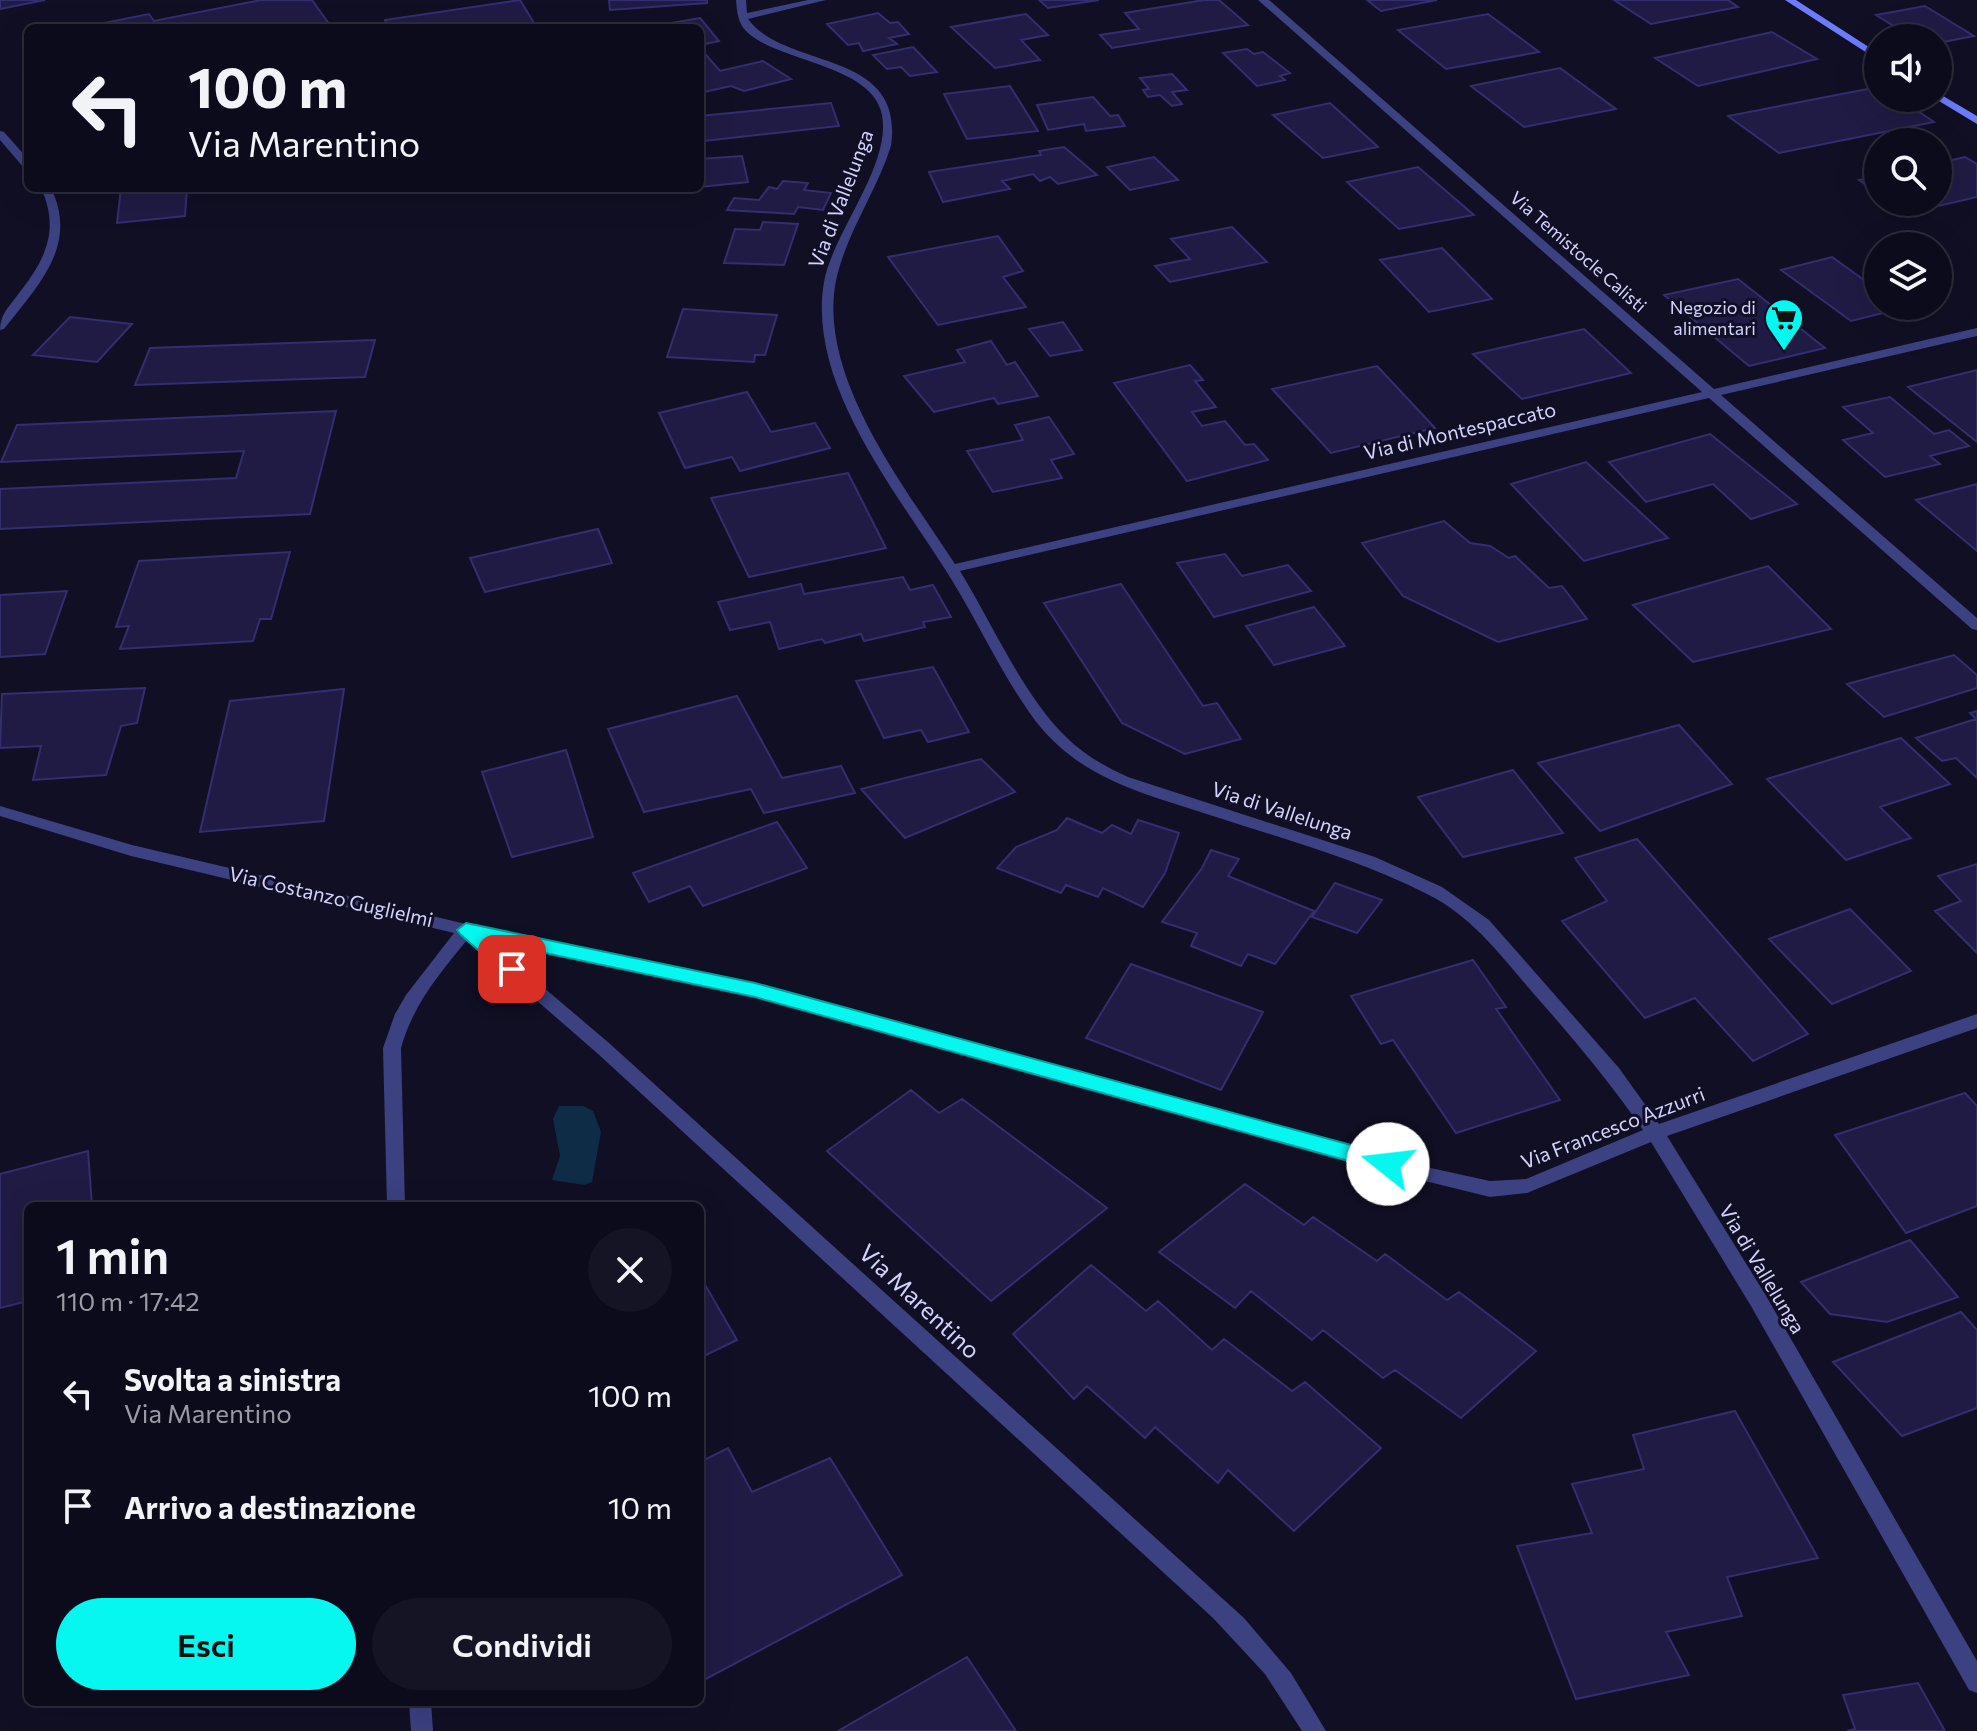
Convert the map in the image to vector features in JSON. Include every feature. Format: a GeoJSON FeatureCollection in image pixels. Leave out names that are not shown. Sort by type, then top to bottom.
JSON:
{"type":"FeatureCollection","features":[{"type":"Feature","properties":{"kind":"street"},"geometry":{"type":"LineString","coordinates":[[742,8],[821,0]]}},
{"type":"Feature","properties":{"kind":"street","name":"Via Temistocle Calisti"},"geometry":{"type":"LineString","coordinates":[[1263,0],[1977,626]]}},
{"type":"Feature","properties":{"kind":"street"},"geometry":{"type":"LineString","coordinates":[[1790,0],[1864,48]]}},
{"type":"Feature","properties":{"kind":"street","name":"Via di Vallelunga"},"geometry":{"type":"LineString","coordinates":[[742,8],[748,27],[759,35],[847,74],[872,91],[885,105],[890,130],[885,155],[845,237],[831,274],[830,343],[862,421],[1032,706],[1078,758],[1123,781],[1326,845],[1436,891],[1483,924],[1613,1073],[1655,1133],[1758,1300],[1977,1682]]}},
{"type":"Feature","properties":{"kind":"street"},"geometry":{"type":"LineString","coordinates":[[1952,105],[1977,121]]}},
{"type":"Feature","properties":{"kind":"street"},"geometry":{"type":"LineString","coordinates":[[0,134],[24,161]]}},
{"type":"Feature","properties":{"kind":"street"},"geometry":{"type":"LineString","coordinates":[[0,326],[35,281],[55,240],[58,215],[48,192]]}},
{"type":"Feature","properties":{"kind":"street","name":"Via di Montespaccato"},"geometry":{"type":"LineString","coordinates":[[951,569],[1977,332]]}},
{"type":"Feature","properties":{"kind":"street","name":"Via Costanzo Guglielmi"},"geometry":{"type":"LineString","coordinates":[[0,811],[131,850],[466,930],[425,979],[396,1031],[392,1048],[396,1202]]}},
{"type":"Feature","properties":{"kind":"street","name":"Via Francesco Azzurri"},"geometry":{"type":"LineString","coordinates":[[466,930],[755,990],[1417,1172],[1490,1189],[1527,1186],[1655,1133],[1977,1021]]}},
{"type":"Feature","properties":{"kind":"street","name":"Via Marentino"},"geometry":{"type":"LineString","coordinates":[[466,930],[603,1048],[1262,1650],[1288,1684],[1315,1731]]}},
{"type":"Feature","properties":{"kind":"street"},"geometry":{"type":"LineString","coordinates":[[420,1706],[422,1731]]}},
{"type":"Feature","properties":{"kind":"water"},"geometry":{"type":"Polygon","coordinates":[[[559,1106],[583,1106],[593,1111],[601,1132],[592,1182],[584,1185],[552,1180],[560,1156],[553,1119],[559,1106]]]}},
{"type":"Feature","properties":{"kind":"building"},"geometry":{"type":"Polygon","coordinates":[[[0,0],[45,0],[0,9],[0,0]]]}},
{"type":"Feature","properties":{"kind":"building"},"geometry":{"type":"Polygon","coordinates":[[[261,0],[312,0],[329,24],[99,24],[149,14],[154,21],[261,0]]]}},
{"type":"Feature","properties":{"kind":"building"},"geometry":{"type":"Polygon","coordinates":[[[520,0],[535,24],[386,24],[385,20],[520,0]]]}},
{"type":"Feature","properties":{"kind":"building"},"geometry":{"type":"Polygon","coordinates":[[[609,0],[707,0],[707,3],[610,10],[609,0]]]}},
{"type":"Feature","properties":{"kind":"building"},"geometry":{"type":"Polygon","coordinates":[[[1039,0],[1099,0],[1048,8],[1039,0]]]}},
{"type":"Feature","properties":{"kind":"building"},"geometry":{"type":"Polygon","coordinates":[[[1219,0],[1248,25],[1112,48],[1100,35],[1139,29],[1125,13],[1219,0]]]}},
{"type":"Feature","properties":{"kind":"building"},"geometry":{"type":"Polygon","coordinates":[[[1367,0],[1437,0],[1381,11],[1367,0]]]}},
{"type":"Feature","properties":{"kind":"building"},"geometry":{"type":"Polygon","coordinates":[[[1614,0],[1728,0],[1738,7],[1651,24],[1614,0]]]}},
{"type":"Feature","properties":{"kind":"building"},"geometry":{"type":"Polygon","coordinates":[[[1925,6],[1974,36],[1952,40],[1952,24],[1890,24],[1876,15],[1925,6]]]}},
{"type":"Feature","properties":{"kind":"building"},"geometry":{"type":"Polygon","coordinates":[[[878,13],[890,23],[898,22],[909,34],[889,38],[897,44],[863,51],[859,43],[848,45],[827,24],[878,13]]]}},
{"type":"Feature","properties":{"kind":"building"},"geometry":{"type":"Polygon","coordinates":[[[1026,14],[1048,35],[1021,40],[1040,60],[995,68],[951,27],[1026,14]]]}},
{"type":"Feature","properties":{"kind":"building"},"geometry":{"type":"Polygon","coordinates":[[[1488,14],[1539,52],[1446,69],[1398,30],[1488,14]]]}},
{"type":"Feature","properties":{"kind":"building"},"geometry":{"type":"Polygon","coordinates":[[[700,18],[719,41],[704,44],[704,24],[665,24],[700,18]]]}},
{"type":"Feature","properties":{"kind":"building"},"geometry":{"type":"Polygon","coordinates":[[[1772,32],[1817,59],[1698,86],[1655,58],[1772,32]]]}},
{"type":"Feature","properties":{"kind":"building"},"geometry":{"type":"Polygon","coordinates":[[[913,47],[937,72],[910,76],[901,67],[887,69],[873,55],[913,47]]]}},
{"type":"Feature","properties":{"kind":"building"},"geometry":{"type":"Polygon","coordinates":[[[1247,49],[1254,54],[1263,52],[1290,73],[1280,76],[1285,80],[1257,86],[1223,53],[1247,49]]]}},
{"type":"Feature","properties":{"kind":"building"},"geometry":{"type":"Polygon","coordinates":[[[704,55],[720,71],[763,61],[791,79],[744,91],[731,86],[704,92],[704,55]]]}},
{"type":"Feature","properties":{"kind":"building"},"geometry":{"type":"Polygon","coordinates":[[[1560,68],[1616,109],[1524,127],[1471,86],[1560,68]]]}},
{"type":"Feature","properties":{"kind":"building"},"geometry":{"type":"Polygon","coordinates":[[[1172,74],[1187,90],[1172,92],[1182,104],[1172,106],[1160,95],[1148,97],[1143,90],[1149,89],[1140,78],[1172,74]]]}},
{"type":"Feature","properties":{"kind":"building"},"geometry":{"type":"Polygon","coordinates":[[[1010,86],[1038,131],[967,139],[944,94],[1010,86]]]}},
{"type":"Feature","properties":{"kind":"building"},"geometry":{"type":"Polygon","coordinates":[[[1864,90],[1864,112],[1919,112],[1934,122],[1904,128],[1864,128],[1864,136],[1779,153],[1728,116],[1864,90]]]}},
{"type":"Feature","properties":{"kind":"building"},"geometry":{"type":"Polygon","coordinates":[[[1093,97],[1110,116],[1118,115],[1125,126],[1086,131],[1084,124],[1048,130],[1037,105],[1093,97]]]}},
{"type":"Feature","properties":{"kind":"building"},"geometry":{"type":"Polygon","coordinates":[[[831,103],[839,126],[704,141],[704,116],[831,103]]]}},
{"type":"Feature","properties":{"kind":"building"},"geometry":{"type":"Polygon","coordinates":[[[1330,103],[1378,147],[1323,158],[1273,115],[1330,103]]]}},
{"type":"Feature","properties":{"kind":"building"},"geometry":{"type":"Polygon","coordinates":[[[1064,147],[1097,175],[1058,184],[1050,177],[1040,181],[1033,174],[1002,181],[1010,189],[943,202],[929,172],[1041,155],[1039,151],[1064,147]]]}},
{"type":"Feature","properties":{"kind":"building"},"geometry":{"type":"Polygon","coordinates":[[[742,156],[748,182],[704,187],[704,159],[742,156]]]}},
{"type":"Feature","properties":{"kind":"building"},"geometry":{"type":"Polygon","coordinates":[[[1154,157],[1178,180],[1130,190],[1107,167],[1154,157]]]}},
{"type":"Feature","properties":{"kind":"building"},"geometry":{"type":"Polygon","coordinates":[[[1965,157],[1977,164],[1977,197],[1952,203],[1952,160],[1965,157]]]}},
{"type":"Feature","properties":{"kind":"building"},"geometry":{"type":"Polygon","coordinates":[[[1418,167],[1474,215],[1399,229],[1347,182],[1418,167]]]}},
{"type":"Feature","properties":{"kind":"building"},"geometry":{"type":"Polygon","coordinates":[[[783,181],[808,183],[804,190],[831,193],[823,210],[798,207],[794,214],[727,210],[734,198],[759,200],[769,187],[777,189],[783,181]]]}},
{"type":"Feature","properties":{"kind":"building"},"geometry":{"type":"Polygon","coordinates":[[[121,192],[187,192],[185,216],[117,223],[121,192]]]}},
{"type":"Feature","properties":{"kind":"building"},"geometry":{"type":"Polygon","coordinates":[[[763,222],[798,224],[784,265],[724,263],[735,229],[760,230],[763,222]]]}},
{"type":"Feature","properties":{"kind":"building"},"geometry":{"type":"Polygon","coordinates":[[[1232,227],[1267,262],[1170,282],[1155,266],[1190,259],[1171,239],[1232,227]]]}},
{"type":"Feature","properties":{"kind":"building"},"geometry":{"type":"Polygon","coordinates":[[[998,236],[1023,271],[1003,277],[1026,307],[938,325],[888,257],[998,236]]]}},
{"type":"Feature","properties":{"kind":"building"},"geometry":{"type":"Polygon","coordinates":[[[1442,248],[1492,299],[1429,312],[1380,260],[1442,248]]]}},
{"type":"Feature","properties":{"kind":"building"},"geometry":{"type":"Polygon","coordinates":[[[1832,257],[1864,280],[1864,318],[1851,321],[1781,270],[1832,257]]]}},
{"type":"Feature","properties":{"kind":"building"},"geometry":{"type":"Polygon","coordinates":[[[1738,279],[1825,348],[1749,366],[1664,295],[1738,279]]]}},
{"type":"Feature","properties":{"kind":"building"},"geometry":{"type":"Polygon","coordinates":[[[683,309],[777,315],[765,355],[755,355],[754,362],[667,357],[683,309]]]}},
{"type":"Feature","properties":{"kind":"building"},"geometry":{"type":"Polygon","coordinates":[[[70,317],[132,324],[97,362],[33,355],[70,317]]]}},
{"type":"Feature","properties":{"kind":"building"},"geometry":{"type":"Polygon","coordinates":[[[1063,322],[1082,350],[1050,356],[1029,329],[1063,322]]]}},
{"type":"Feature","properties":{"kind":"building"},"geometry":{"type":"Polygon","coordinates":[[[1584,329],[1631,373],[1522,399],[1473,354],[1584,329]]]}},
{"type":"Feature","properties":{"kind":"building"},"geometry":{"type":"Polygon","coordinates":[[[375,340],[365,377],[135,385],[150,348],[375,340]]]}},
{"type":"Feature","properties":{"kind":"building"},"geometry":{"type":"Polygon","coordinates":[[[991,341],[1007,365],[1015,362],[1038,396],[998,404],[994,398],[934,412],[904,376],[965,362],[957,350],[991,341]]]}},
{"type":"Feature","properties":{"kind":"building"},"geometry":{"type":"Polygon","coordinates":[[[1190,365],[1203,380],[1195,381],[1216,407],[1192,412],[1202,426],[1225,421],[1245,445],[1254,444],[1268,460],[1187,481],[1114,383],[1190,365]]]}},
{"type":"Feature","properties":{"kind":"building"},"geometry":{"type":"Polygon","coordinates":[[[1377,366],[1435,428],[1331,453],[1272,389],[1377,366]]]}},
{"type":"Feature","properties":{"kind":"building"},"geometry":{"type":"Polygon","coordinates":[[[1977,370],[1977,442],[1908,387],[1977,370]]]}},
{"type":"Feature","properties":{"kind":"building"},"geometry":{"type":"Polygon","coordinates":[[[747,392],[771,432],[815,423],[830,448],[740,471],[732,457],[685,468],[659,413],[747,392]]]}},
{"type":"Feature","properties":{"kind":"building"},"geometry":{"type":"Polygon","coordinates":[[[1890,397],[1934,434],[1949,430],[1969,446],[1930,456],[1940,464],[1885,477],[1843,440],[1873,433],[1843,407],[1890,397]]]}},
{"type":"Feature","properties":{"kind":"building"},"geometry":{"type":"Polygon","coordinates":[[[336,411],[310,514],[0,529],[0,489],[236,478],[244,451],[1,462],[17,425],[336,411]]]}},
{"type":"Feature","properties":{"kind":"building"},"geometry":{"type":"Polygon","coordinates":[[[1049,417],[1074,454],[1051,460],[1062,478],[993,492],[967,451],[1023,440],[1015,425],[1049,417]]]}},
{"type":"Feature","properties":{"kind":"building"},"geometry":{"type":"Polygon","coordinates":[[[1710,434],[1797,504],[1751,519],[1713,484],[1646,502],[1609,462],[1710,434]]]}},
{"type":"Feature","properties":{"kind":"building"},"geometry":{"type":"Polygon","coordinates":[[[1586,462],[1668,538],[1584,561],[1511,484],[1586,462]]]}},
{"type":"Feature","properties":{"kind":"building"},"geometry":{"type":"Polygon","coordinates":[[[848,473],[886,548],[749,577],[711,498],[848,473]]]}},
{"type":"Feature","properties":{"kind":"building"},"geometry":{"type":"Polygon","coordinates":[[[1977,484],[1977,551],[1916,500],[1977,484]]]}},
{"type":"Feature","properties":{"kind":"building"},"geometry":{"type":"Polygon","coordinates":[[[1444,521],[1470,543],[1490,546],[1509,558],[1515,556],[1549,588],[1562,586],[1587,619],[1498,642],[1403,596],[1362,543],[1444,521]]]}},
{"type":"Feature","properties":{"kind":"building"},"geometry":{"type":"Polygon","coordinates":[[[598,529],[612,563],[485,592],[470,558],[598,529]]]}},
{"type":"Feature","properties":{"kind":"building"},"geometry":{"type":"Polygon","coordinates":[[[290,552],[271,619],[260,619],[253,641],[120,649],[129,626],[116,627],[139,561],[290,552]]]}},
{"type":"Feature","properties":{"kind":"building"},"geometry":{"type":"Polygon","coordinates":[[[1225,554],[1242,576],[1288,565],[1311,591],[1214,617],[1177,563],[1225,554]]]}},
{"type":"Feature","properties":{"kind":"building"},"geometry":{"type":"Polygon","coordinates":[[[1768,566],[1831,629],[1693,662],[1633,605],[1768,566]]]}},
{"type":"Feature","properties":{"kind":"building"},"geometry":{"type":"Polygon","coordinates":[[[903,577],[910,590],[933,585],[951,617],[923,622],[925,627],[864,641],[861,634],[779,649],[770,622],[730,630],[718,602],[801,584],[804,594],[903,577]]]}},
{"type":"Feature","properties":{"kind":"building"},"geometry":{"type":"Polygon","coordinates":[[[1121,584],[1203,706],[1217,703],[1241,739],[1185,754],[1122,723],[1044,603],[1121,584]]]}},
{"type":"Feature","properties":{"kind":"building"},"geometry":{"type":"Polygon","coordinates":[[[67,591],[45,654],[0,657],[0,595],[67,591]]]}},
{"type":"Feature","properties":{"kind":"building"},"geometry":{"type":"Polygon","coordinates":[[[1314,607],[1345,646],[1274,665],[1246,626],[1314,607]]]}},
{"type":"Feature","properties":{"kind":"building"},"geometry":{"type":"Polygon","coordinates":[[[1954,655],[1977,675],[1977,688],[1884,717],[1847,684],[1954,655]]]}},
{"type":"Feature","properties":{"kind":"building"},"geometry":{"type":"Polygon","coordinates":[[[933,667],[969,732],[928,742],[921,730],[884,738],[856,681],[933,667]]]}},
{"type":"Feature","properties":{"kind":"building"},"geometry":{"type":"Polygon","coordinates":[[[145,688],[137,723],[121,726],[106,775],[33,780],[41,746],[0,748],[2,694],[145,688]]]}},
{"type":"Feature","properties":{"kind":"building"},"geometry":{"type":"Polygon","coordinates":[[[344,689],[324,821],[200,832],[230,701],[344,689]]]}},
{"type":"Feature","properties":{"kind":"building"},"geometry":{"type":"Polygon","coordinates":[[[737,696],[782,778],[841,766],[855,793],[764,813],[751,789],[644,812],[608,729],[737,696]]]}},
{"type":"Feature","properties":{"kind":"building"},"geometry":{"type":"Polygon","coordinates":[[[1977,711],[1977,778],[1956,758],[1942,761],[1916,738],[1976,719],[1970,713],[1977,711]]]}},
{"type":"Feature","properties":{"kind":"building"},"geometry":{"type":"Polygon","coordinates":[[[1679,725],[1732,784],[1600,831],[1538,763],[1679,725]]]}},
{"type":"Feature","properties":{"kind":"building"},"geometry":{"type":"Polygon","coordinates":[[[1901,738],[1950,784],[1880,807],[1911,838],[1846,860],[1767,779],[1901,738]]]}},
{"type":"Feature","properties":{"kind":"building"},"geometry":{"type":"Polygon","coordinates":[[[566,750],[593,837],[512,857],[482,772],[566,750]]]}},
{"type":"Feature","properties":{"kind":"building"},"geometry":{"type":"Polygon","coordinates":[[[981,759],[1015,792],[905,838],[861,789],[981,759]]]}},
{"type":"Feature","properties":{"kind":"building"},"geometry":{"type":"Polygon","coordinates":[[[1513,770],[1563,833],[1463,857],[1418,797],[1513,770]]]}},
{"type":"Feature","properties":{"kind":"building"},"geometry":{"type":"Polygon","coordinates":[[[1067,818],[1102,833],[1112,825],[1131,834],[1138,820],[1179,833],[1165,873],[1143,907],[1103,888],[1098,897],[1066,885],[1061,893],[997,868],[1016,847],[1057,830],[1067,818]]]}},
{"type":"Feature","properties":{"kind":"building"},"geometry":{"type":"Polygon","coordinates":[[[777,822],[807,868],[703,906],[690,886],[649,902],[633,873],[777,822]]]}},
{"type":"Feature","properties":{"kind":"building"},"geometry":{"type":"Polygon","coordinates":[[[1637,839],[1808,1034],[1753,1061],[1695,998],[1645,1018],[1562,921],[1607,901],[1575,858],[1637,839]]]}},
{"type":"Feature","properties":{"kind":"building"},"geometry":{"type":"Polygon","coordinates":[[[1211,850],[1239,859],[1228,876],[1314,911],[1275,964],[1248,954],[1241,966],[1191,946],[1197,933],[1162,922],[1202,868],[1211,850]]]}},
{"type":"Feature","properties":{"kind":"building"},"geometry":{"type":"Polygon","coordinates":[[[1977,864],[1977,953],[1935,911],[1961,901],[1938,876],[1977,864]]]}},
{"type":"Feature","properties":{"kind":"building"},"geometry":{"type":"Polygon","coordinates":[[[1335,883],[1382,900],[1357,933],[1312,917],[1335,883]]]}},
{"type":"Feature","properties":{"kind":"building"},"geometry":{"type":"Polygon","coordinates":[[[1850,909],[1911,971],[1832,1004],[1769,939],[1850,909]]]}},
{"type":"Feature","properties":{"kind":"building"},"geometry":{"type":"Polygon","coordinates":[[[1473,960],[1506,1007],[1496,1009],[1560,1100],[1456,1133],[1393,1040],[1381,1044],[1351,996],[1473,960]]]}},
{"type":"Feature","properties":{"kind":"building"},"geometry":{"type":"Polygon","coordinates":[[[1131,964],[1263,1012],[1221,1090],[1086,1038],[1131,964]]]}},
{"type":"Feature","properties":{"kind":"building"},"geometry":{"type":"Polygon","coordinates":[[[911,1090],[939,1113],[962,1099],[1107,1208],[991,1301],[827,1151],[911,1090]]]}},
{"type":"Feature","properties":{"kind":"building"},"geometry":{"type":"Polygon","coordinates":[[[1965,1093],[1977,1106],[1977,1206],[1906,1233],[1835,1135],[1965,1093]]]}},
{"type":"Feature","properties":{"kind":"building"},"geometry":{"type":"Polygon","coordinates":[[[88,1151],[92,1202],[24,1202],[24,1302],[0,1308],[0,1174],[88,1151]]]}},
{"type":"Feature","properties":{"kind":"building"},"geometry":{"type":"Polygon","coordinates":[[[1245,1184],[1304,1225],[1313,1217],[1377,1261],[1385,1254],[1447,1300],[1459,1292],[1536,1351],[1461,1418],[1395,1370],[1383,1378],[1323,1330],[1312,1340],[1251,1291],[1235,1308],[1159,1252],[1245,1184]]]}},
{"type":"Feature","properties":{"kind":"building"},"geometry":{"type":"Polygon","coordinates":[[[1910,1240],[1958,1297],[1887,1322],[1830,1314],[1801,1282],[1910,1240]]]}},
{"type":"Feature","properties":{"kind":"building"},"geometry":{"type":"Polygon","coordinates":[[[1091,1265],[1146,1311],[1158,1301],[1212,1350],[1224,1339],[1292,1391],[1305,1382],[1381,1448],[1294,1531],[1228,1470],[1218,1483],[1155,1427],[1145,1438],[1087,1386],[1074,1399],[1013,1334],[1091,1265]]]}},
{"type":"Feature","properties":{"kind":"building"},"geometry":{"type":"Polygon","coordinates":[[[704,1283],[737,1340],[704,1356],[704,1283]]]}},
{"type":"Feature","properties":{"kind":"building"},"geometry":{"type":"Polygon","coordinates":[[[1961,1312],[1977,1330],[1977,1408],[1902,1436],[1833,1362],[1961,1312]]]}},
{"type":"Feature","properties":{"kind":"building"},"geometry":{"type":"Polygon","coordinates":[[[1735,1411],[1818,1558],[1727,1577],[1742,1616],[1666,1632],[1689,1675],[1576,1699],[1517,1546],[1592,1533],[1572,1484],[1644,1469],[1633,1435],[1735,1411]]]}},
{"type":"Feature","properties":{"kind":"building"},"geometry":{"type":"Polygon","coordinates":[[[728,1448],[752,1492],[830,1458],[902,1575],[704,1680],[704,1460],[728,1448]]]}},
{"type":"Feature","properties":{"kind":"building"},"geometry":{"type":"Polygon","coordinates":[[[967,1657],[1016,1731],[838,1731],[967,1657]]]}},
{"type":"Feature","properties":{"kind":"building"},"geometry":{"type":"Polygon","coordinates":[[[1918,1683],[1945,1731],[1847,1731],[1855,1729],[1843,1695],[1918,1683]]]}},
{"type":"Feature","properties":{"kind":"place","name":"Negozio di alimentari"},"geometry":{"type":"Point","coordinates":[1784,352]}},
{"type":"Feature","properties":{"kind":"route"},"geometry":{"type":"LineString","coordinates":[[512,969],[466,930],[755,990],[1388,1164]]}}]}
